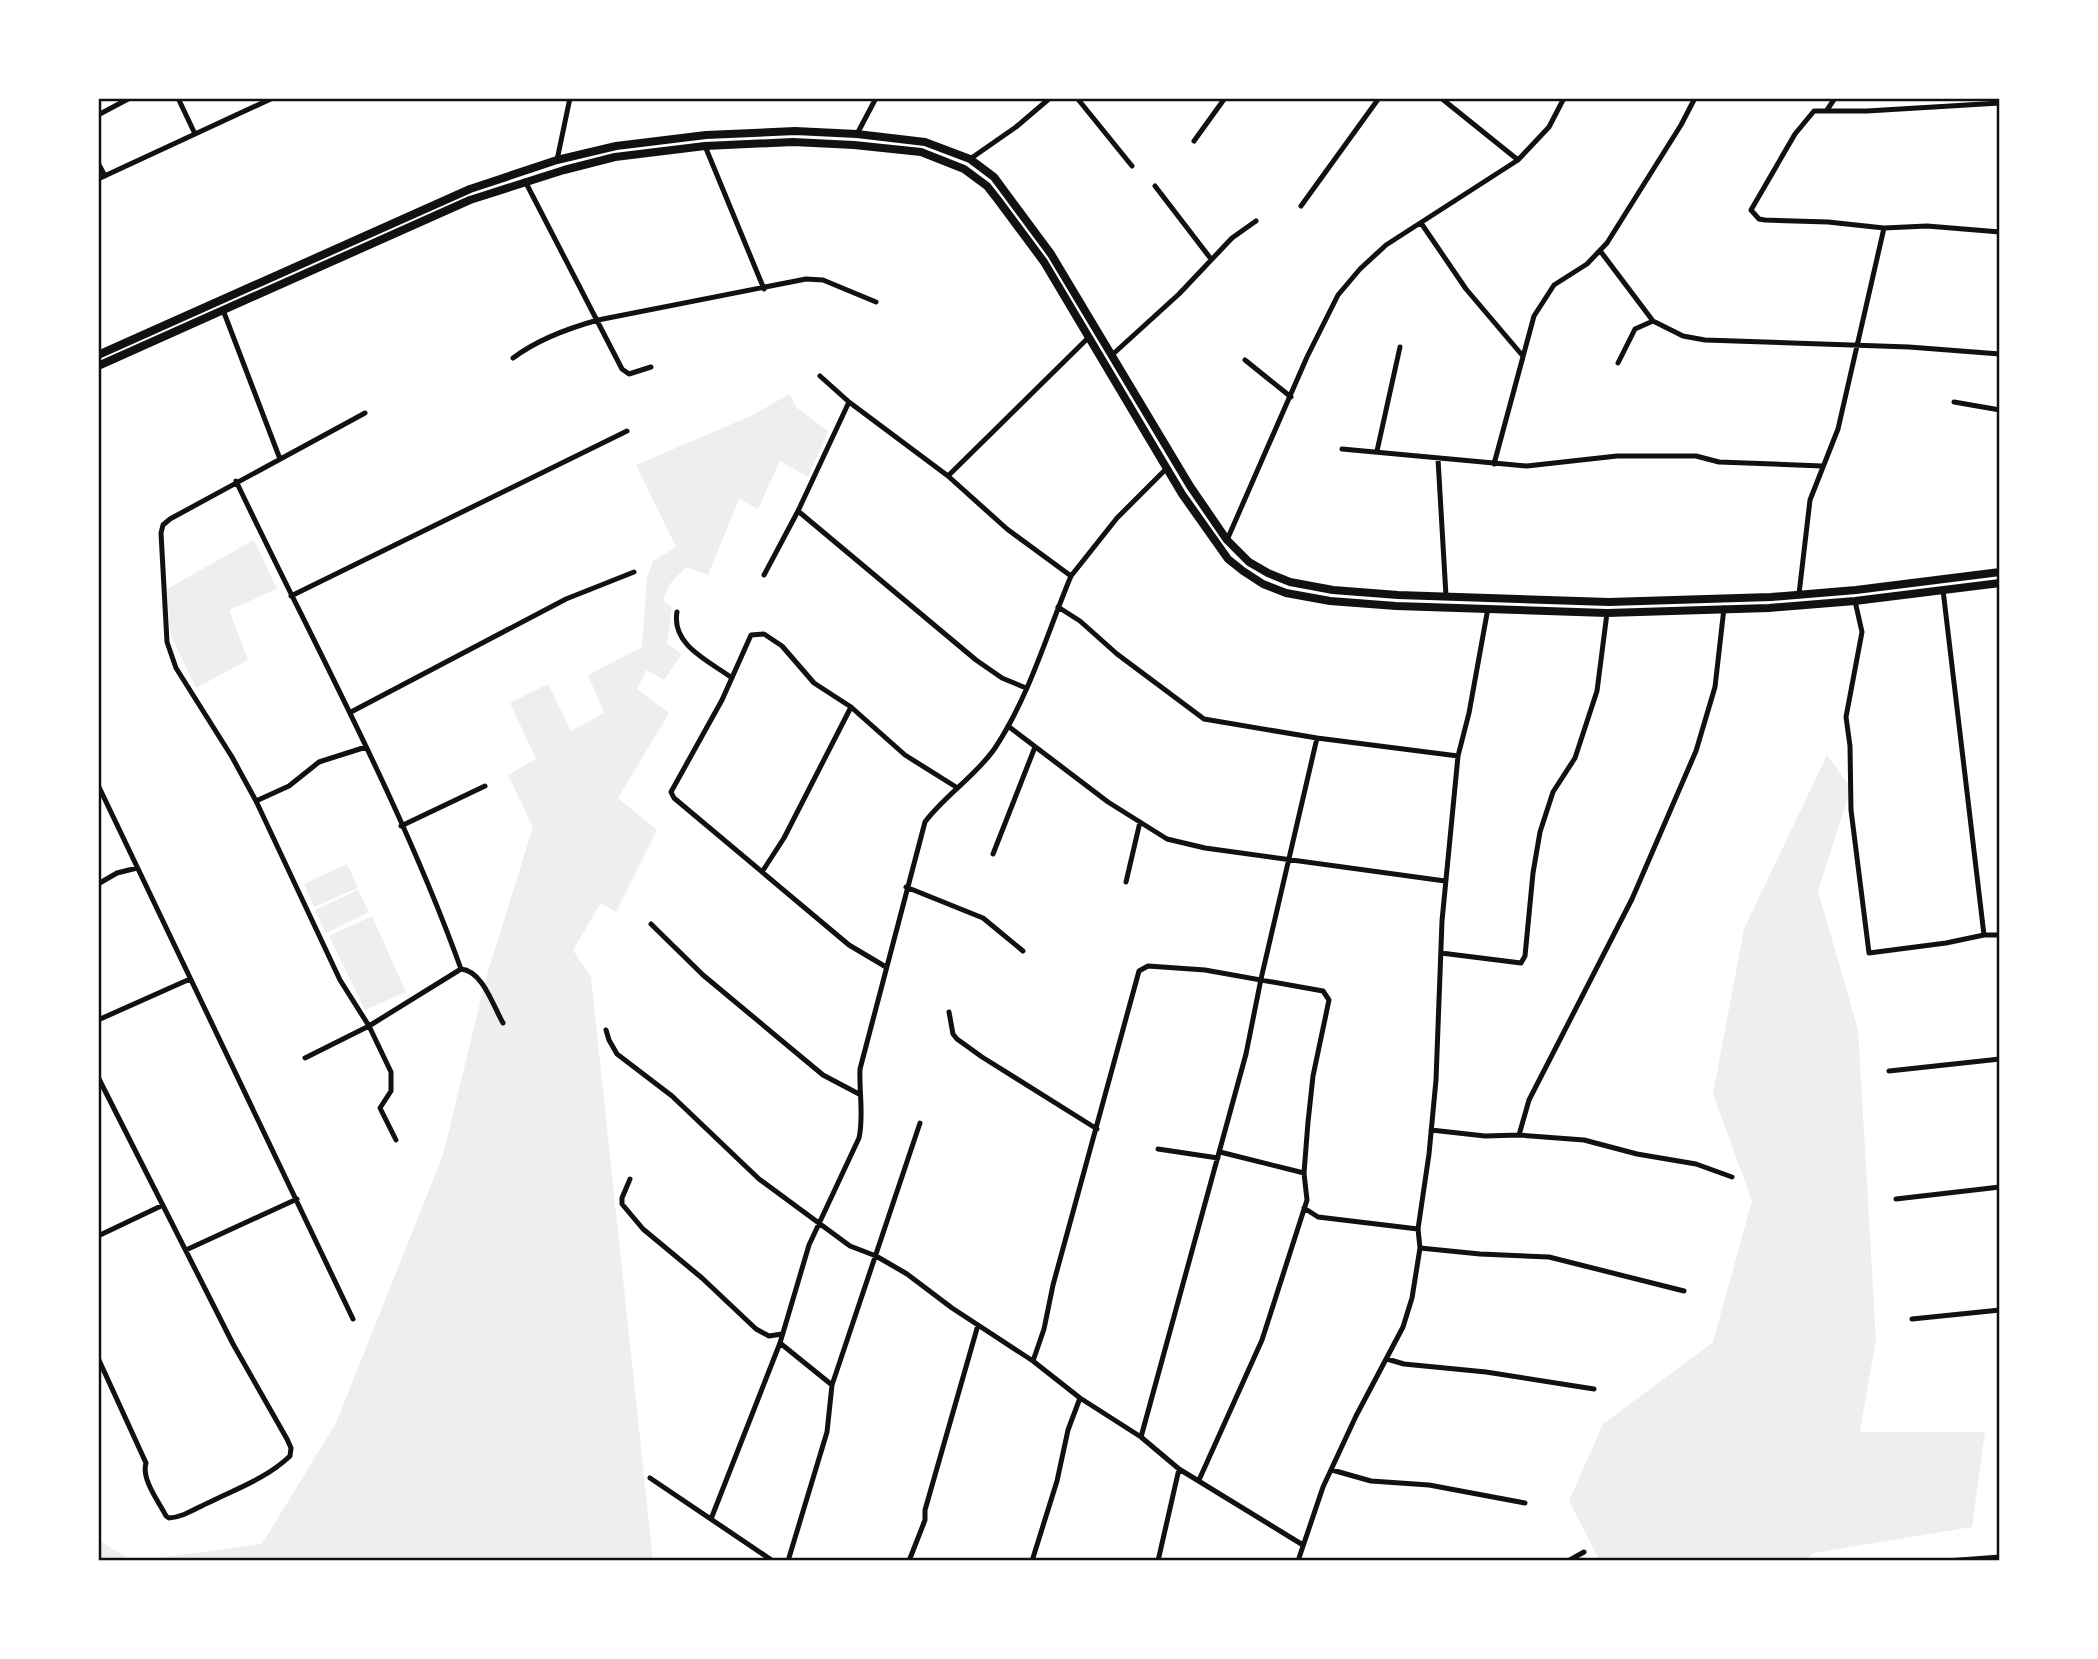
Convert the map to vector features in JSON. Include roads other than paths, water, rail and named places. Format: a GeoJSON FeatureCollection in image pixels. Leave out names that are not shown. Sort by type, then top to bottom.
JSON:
{"type":"FeatureCollection","features":[{"type":"Feature","properties":{"kind":"main road"},"geometry":{"type":"LineString","coordinates":[[100,354],[470,189],[557,160],[616,146],[706,135],[795,131],[857,134],[925,142],[970,159],[994,177],[1051,254],[1190,486],[1227,540],[1249,562],[1290,582],[1334,590],[1398,596],[1609,602],[1856,590],[2000,572]]}},
{"type":"Feature","properties":{"kind":"main road"},"geometry":{"type":"LineString","coordinates":[[98,366],[470,200],[525,181],[615,157],[705,146],[793,142],[921,152],[964,169],[987,186],[1044,262],[1167,468],[1228,559],[1263,583],[1286,593],[1331,601],[1396,606],[1607,613],[1855,601],[2000,583]]}},
{"type":"Feature","properties":{"kind":"main road"},"geometry":{"type":"LineString","coordinates":[[166,325],[171,335]]}},
{"type":"Feature","properties":{"kind":"street"},"geometry":{"type":"LineString","coordinates":[[98,115],[130,98]]}},
{"type":"Feature","properties":{"kind":"street"},"geometry":{"type":"LineString","coordinates":[[178,98],[195,134]]}},
{"type":"Feature","properties":{"kind":"street"},"geometry":{"type":"LineString","coordinates":[[98,179],[273,98]]}},
{"type":"Feature","properties":{"kind":"street"},"geometry":{"type":"LineString","coordinates":[[557,160],[570,98]]}},
{"type":"Feature","properties":{"kind":"street"},"geometry":{"type":"LineString","coordinates":[[857,134],[876,98]]}},
{"type":"Feature","properties":{"kind":"street"},"geometry":{"type":"LineString","coordinates":[[970,159],[1016,127],[1050,98]]}},
{"type":"Feature","properties":{"kind":"street"},"geometry":{"type":"LineString","coordinates":[[1077,98],[1132,166]]}},
{"type":"Feature","properties":{"kind":"street"},"geometry":{"type":"LineString","coordinates":[[1194,141],[1225,98]]}},
{"type":"Feature","properties":{"kind":"street"},"geometry":{"type":"LineString","coordinates":[[1301,206],[1379,98]]}},
{"type":"Feature","properties":{"kind":"street"},"geometry":{"type":"LineString","coordinates":[[1441,98],[1518,160]]}},
{"type":"Feature","properties":{"kind":"street"},"geometry":{"type":"LineString","coordinates":[[1227,540],[1311,348],[1338,295],[1371,258],[1386,246],[1518,160],[1549,127],[1564,98]]}},
{"type":"Feature","properties":{"kind":"street"},"geometry":{"type":"LineString","coordinates":[[1494,464],[1534,316],[1554,285],[1601,252],[1695,98]]}},
{"type":"Feature","properties":{"kind":"street"},"geometry":{"type":"LineString","coordinates":[[1827,110],[1835,98]]}},
{"type":"Feature","properties":{"kind":"street"},"geometry":{"type":"LineString","coordinates":[[2000,103],[1867,111],[1814,111],[1795,134],[1751,211],[1759,219],[1884,228],[1927,226],[2000,232]]}},
{"type":"Feature","properties":{"kind":"street"},"geometry":{"type":"LineString","coordinates":[[705,146],[764,289]]}},
{"type":"Feature","properties":{"kind":"street"},"geometry":{"type":"LineString","coordinates":[[98,163],[105,176]]}},
{"type":"Feature","properties":{"kind":"street"},"geometry":{"type":"LineString","coordinates":[[525,181],[625,373],[651,366]]}},
{"type":"Feature","properties":{"kind":"street"},"geometry":{"type":"LineString","coordinates":[[1155,186],[1211,259]]}},
{"type":"Feature","properties":{"kind":"street"},"geometry":{"type":"LineString","coordinates":[[1112,355],[1180,294],[1232,237],[1256,221]]}},
{"type":"Feature","properties":{"kind":"street"},"geometry":{"type":"LineString","coordinates":[[1421,223],[1466,289],[1522,355]]}},
{"type":"Feature","properties":{"kind":"street"},"geometry":{"type":"LineString","coordinates":[[1799,594],[1810,500],[1838,429],[1884,228]]}},
{"type":"Feature","properties":{"kind":"street"},"geometry":{"type":"LineString","coordinates":[[1601,252],[1653,321],[1683,336],[1705,340],[1857,345],[2000,354]]}},
{"type":"Feature","properties":{"kind":"street"},"geometry":{"type":"LineString","coordinates":[[513,358],[522,351],[576,326],[598,320],[806,279],[823,280],[876,302]]}},
{"type":"Feature","properties":{"kind":"street"},"geometry":{"type":"LineString","coordinates":[[223,310],[280,459]]}},
{"type":"Feature","properties":{"kind":"street"},"geometry":{"type":"LineString","coordinates":[[1618,363],[1635,329],[1653,321]]}},
{"type":"Feature","properties":{"kind":"street"},"geometry":{"type":"LineString","coordinates":[[948,476],[1089,337]]}},
{"type":"Feature","properties":{"kind":"street"},"geometry":{"type":"LineString","coordinates":[[98,344],[100,354]]}},
{"type":"Feature","properties":{"kind":"street"},"geometry":{"type":"LineString","coordinates":[[1377,451],[1400,348]]}},
{"type":"Feature","properties":{"kind":"street"},"geometry":{"type":"LineString","coordinates":[[1245,360],[1291,397]]}},
{"type":"Feature","properties":{"kind":"street"},"geometry":{"type":"LineString","coordinates":[[820,376],[849,402],[948,476],[1007,529],[1071,576]]}},
{"type":"Feature","properties":{"kind":"street"},"geometry":{"type":"LineString","coordinates":[[765,575],[849,402]]}},
{"type":"Feature","properties":{"kind":"street"},"geometry":{"type":"LineString","coordinates":[[1954,402],[2000,411]]}},
{"type":"Feature","properties":{"kind":"street"},"geometry":{"type":"LineString","coordinates":[[365,412],[170,519],[163,525],[160,533],[167,642],[176,668],[232,757],[256,801],[340,980],[369,1026],[391,1072],[391,1091],[380,1108],[396,1140]]}},
{"type":"Feature","properties":{"kind":"street"},"geometry":{"type":"LineString","coordinates":[[291,596],[627,430]]}},
{"type":"Feature","properties":{"kind":"street"},"geometry":{"type":"LineString","coordinates":[[1342,449],[1527,466],[1618,456],[1696,456],[1719,462],[1822,466]]}},
{"type":"Feature","properties":{"kind":"street"},"geometry":{"type":"LineString","coordinates":[[1438,459],[1447,596]]}},
{"type":"Feature","properties":{"kind":"street"},"geometry":{"type":"LineString","coordinates":[[711,1520],[780,1343],[802,1265],[859,1138],[860,1069],[925,822],[993,750],[1008,726],[1071,576],[1117,518],[1167,468]]}},
{"type":"Feature","properties":{"kind":"street"},"geometry":{"type":"LineString","coordinates":[[236,481],[351,712],[423,872],[461,969]]}},
{"type":"Feature","properties":{"kind":"street"},"geometry":{"type":"LineString","coordinates":[[798,511],[976,660],[1002,678],[1026,688]]}},
{"type":"Feature","properties":{"kind":"street"},"geometry":{"type":"LineString","coordinates":[[351,712],[566,599],[634,572]]}},
{"type":"Feature","properties":{"kind":"street"},"geometry":{"type":"LineString","coordinates":[[1943,590],[1984,935]]}},
{"type":"Feature","properties":{"kind":"street"},"geometry":{"type":"LineString","coordinates":[[1855,601],[1862,632],[1846,717],[1850,746],[1851,810],[1869,953],[1984,935],[2000,935]]}},
{"type":"Feature","properties":{"kind":"street"},"geometry":{"type":"LineString","coordinates":[[1058,607],[1080,621],[1116,654],[1204,719],[1317,738],[1458,756]]}},
{"type":"Feature","properties":{"kind":"street"},"geometry":{"type":"LineString","coordinates":[[1298,1561],[1323,1487],[1408,1314],[1420,1248],[1418,1229],[1436,1080],[1445,881],[1458,756],[1469,713],[1488,608]]}},
{"type":"Feature","properties":{"kind":"street"},"geometry":{"type":"LineString","coordinates":[[1519,1135],[1529,1100],[1632,899],[1696,751],[1715,687],[1724,608]]}},
{"type":"Feature","properties":{"kind":"street"},"geometry":{"type":"LineString","coordinates":[[677,612],[675,623],[680,638],[732,678]]}},
{"type":"Feature","properties":{"kind":"street"},"geometry":{"type":"LineString","coordinates":[[1441,953],[1521,962],[1525,956],[1540,832],[1553,792],[1575,758],[1601,678],[1607,613]]}},
{"type":"Feature","properties":{"kind":"street"},"geometry":{"type":"LineString","coordinates":[[886,967],[849,945],[674,798],[671,792],[732,678],[751,635],[764,634],[782,646],[814,683],[851,707],[905,755],[956,787]]}},
{"type":"Feature","properties":{"kind":"street"},"geometry":{"type":"LineString","coordinates":[[762,872],[784,838],[851,707]]}},
{"type":"Feature","properties":{"kind":"street"},"geometry":{"type":"LineString","coordinates":[[1008,726],[1108,802],[1167,839],[1182,844],[1445,881]]}},
{"type":"Feature","properties":{"kind":"street"},"geometry":{"type":"LineString","coordinates":[[1141,1437],[1246,1054],[1317,738]]}},
{"type":"Feature","properties":{"kind":"street"},"geometry":{"type":"LineString","coordinates":[[256,801],[289,786],[318,762],[366,747]]}},
{"type":"Feature","properties":{"kind":"street"},"geometry":{"type":"LineString","coordinates":[[993,854],[1035,747]]}},
{"type":"Feature","properties":{"kind":"street"},"geometry":{"type":"LineString","coordinates":[[98,785],[353,1319]]}},
{"type":"Feature","properties":{"kind":"street"},"geometry":{"type":"LineString","coordinates":[[401,827],[485,786]]}},
{"type":"Feature","properties":{"kind":"street"},"geometry":{"type":"LineString","coordinates":[[1126,882],[1140,822]]}},
{"type":"Feature","properties":{"kind":"street"},"geometry":{"type":"LineString","coordinates":[[98,884],[117,873],[136,868]]}},
{"type":"Feature","properties":{"kind":"street"},"geometry":{"type":"LineString","coordinates":[[906,887],[983,918],[1023,951]]}},
{"type":"Feature","properties":{"kind":"street"},"geometry":{"type":"LineString","coordinates":[[651,924],[703,975],[823,1075],[859,1094]]}},
{"type":"Feature","properties":{"kind":"street"},"geometry":{"type":"LineString","coordinates":[[1033,1361],[1142,968],[1148,966],[1205,970],[1323,991],[1329,1000],[1314,1076],[1304,1173],[1307,1200],[1262,1340],[1199,1480]]}},
{"type":"Feature","properties":{"kind":"street"},"geometry":{"type":"LineString","coordinates":[[305,1058],[369,1026],[461,969],[466,969],[478,978],[503,1023]]}},
{"type":"Feature","properties":{"kind":"street"},"geometry":{"type":"LineString","coordinates":[[98,1020],[190,979]]}},
{"type":"Feature","properties":{"kind":"street"},"geometry":{"type":"LineString","coordinates":[[949,1012],[953,1034],[957,1039],[1097,1129]]}},
{"type":"Feature","properties":{"kind":"street"},"geometry":{"type":"LineString","coordinates":[[606,1030],[617,1054],[672,1096],[759,1179],[850,1246],[876,1256],[907,1274],[1033,1361],[1080,1398],[1141,1437],[1179,1469],[1303,1545]]}},
{"type":"Feature","properties":{"kind":"street"},"geometry":{"type":"LineString","coordinates":[[1888,1071],[2000,1059]]}},
{"type":"Feature","properties":{"kind":"street"},"geometry":{"type":"LineString","coordinates":[[98,1077],[101,1091],[233,1344],[287,1439],[291,1448],[290,1456],[267,1475],[246,1486],[187,1514],[169,1518],[146,1476],[145,1463],[98,1358]]}},
{"type":"Feature","properties":{"kind":"street"},"geometry":{"type":"LineString","coordinates":[[788,1561],[827,1432],[832,1385],[920,1123]]}},
{"type":"Feature","properties":{"kind":"street"},"geometry":{"type":"LineString","coordinates":[[1431,1130],[1485,1136],[1519,1135],[1584,1140],[1637,1154],[1696,1164],[1732,1177]]}},
{"type":"Feature","properties":{"kind":"street"},"geometry":{"type":"LineString","coordinates":[[1158,1149],[1219,1155],[1304,1173]]}},
{"type":"Feature","properties":{"kind":"street"},"geometry":{"type":"LineString","coordinates":[[629,1179],[622,1204],[643,1229],[702,1278],[756,1329],[769,1336],[782,1334]]}},
{"type":"Feature","properties":{"kind":"street"},"geometry":{"type":"LineString","coordinates":[[1896,1199],[2000,1187]]}},
{"type":"Feature","properties":{"kind":"street"},"geometry":{"type":"LineString","coordinates":[[186,1250],[297,1199]]}},
{"type":"Feature","properties":{"kind":"street"},"geometry":{"type":"LineString","coordinates":[[98,1236],[161,1206]]}},
{"type":"Feature","properties":{"kind":"street"},"geometry":{"type":"LineString","coordinates":[[1304,1208],[1318,1217],[1418,1229]]}},
{"type":"Feature","properties":{"kind":"street"},"geometry":{"type":"LineString","coordinates":[[1420,1248],[1549,1257],[1684,1291]]}},
{"type":"Feature","properties":{"kind":"street"},"geometry":{"type":"LineString","coordinates":[[1912,1319],[2000,1310]]}},
{"type":"Feature","properties":{"kind":"street"},"geometry":{"type":"LineString","coordinates":[[909,1561],[925,1520],[925,1510],[978,1325]]}},
{"type":"Feature","properties":{"kind":"street"},"geometry":{"type":"LineString","coordinates":[[780,1343],[832,1385]]}},
{"type":"Feature","properties":{"kind":"street"},"geometry":{"type":"LineString","coordinates":[[1387,1359],[1404,1364],[1594,1389]]}},
{"type":"Feature","properties":{"kind":"street"},"geometry":{"type":"LineString","coordinates":[[1032,1561],[1057,1481],[1068,1430],[1080,1398]]}},
{"type":"Feature","properties":{"kind":"street"},"geometry":{"type":"LineString","coordinates":[[1158,1561],[1179,1469]]}},
{"type":"Feature","properties":{"kind":"street"},"geometry":{"type":"LineString","coordinates":[[1332,1470],[1371,1481],[1429,1485],[1525,1503]]}},
{"type":"Feature","properties":{"kind":"street"},"geometry":{"type":"LineString","coordinates":[[650,1478],[772,1561]]}},
{"type":"Feature","properties":{"kind":"street"},"geometry":{"type":"LineString","coordinates":[[1567,1561],[1584,1552]]}},
{"type":"Feature","properties":{"kind":"street"},"geometry":{"type":"LineString","coordinates":[[1946,1561],[2000,1557]]}}]}
